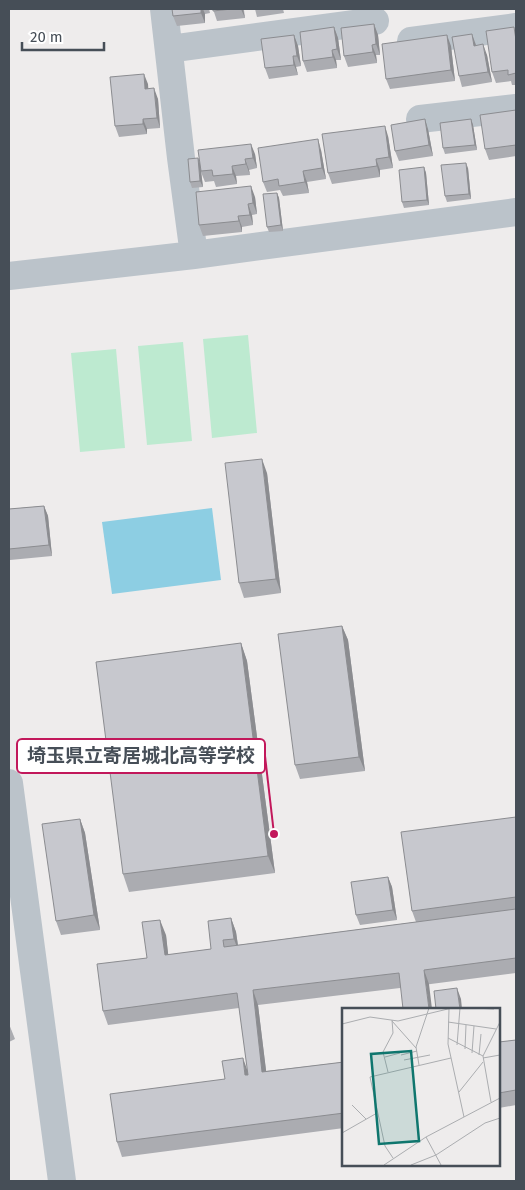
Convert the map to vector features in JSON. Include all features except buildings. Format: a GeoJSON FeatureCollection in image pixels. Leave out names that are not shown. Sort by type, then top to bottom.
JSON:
{"type":"FeatureCollection","features":[{"type":"Feature","properties":{"kind":"street"},"geometry":{"type":"LineString","coordinates":[[164,9],[194,255]]}},
{"type":"Feature","properties":{"kind":"street"},"geometry":{"type":"LineString","coordinates":[[169,49],[381,32],[516,27]]}},
{"type":"Feature","properties":{"kind":"street"},"geometry":{"type":"LineString","coordinates":[[420,120],[516,108]]}},
{"type":"Feature","properties":{"kind":"street"},"geometry":{"type":"LineString","coordinates":[[9,276],[194,255],[516,212]]}},
{"type":"Feature","properties":{"kind":"street"},"geometry":{"type":"LineString","coordinates":[[9,783],[62,1181]]}},
{"type":"Feature","properties":{"kind":"green space"},"geometry":{"type":"Polygon","coordinates":[[[248,335],[257,433],[212,438],[203,339],[248,335]]]}},
{"type":"Feature","properties":{"kind":"green space"},"geometry":{"type":"Polygon","coordinates":[[[183,342],[192,441],[147,445],[138,346],[183,342]]]}},
{"type":"Feature","properties":{"kind":"green space"},"geometry":{"type":"Polygon","coordinates":[[[116,349],[125,448],[80,452],[71,353],[116,349]]]}},
{"type":"Feature","properties":{"kind":"water"},"geometry":{"type":"Polygon","coordinates":[[[212,508],[221,580],[112,594],[102,522],[212,508]]]}},
{"type":"Feature","properties":{"kind":"place","name":"埼玉県立寄居城北高等学校"},"geometry":{"type":"Point","coordinates":[274,834]}}]}
